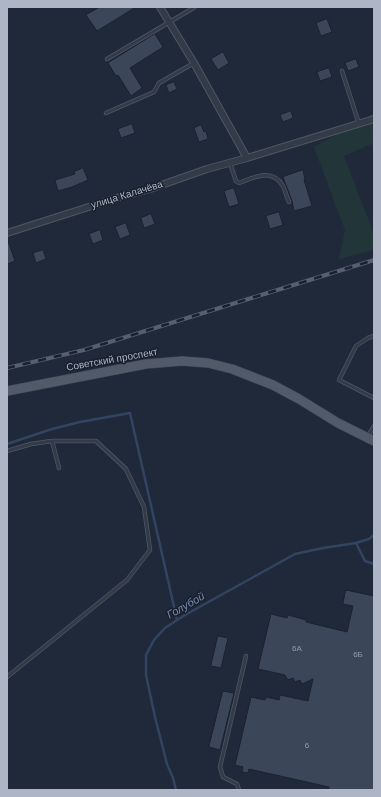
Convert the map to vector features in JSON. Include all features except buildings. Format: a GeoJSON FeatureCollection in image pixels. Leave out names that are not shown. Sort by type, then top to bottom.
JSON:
{"type":"FeatureCollection","features":[{"type":"Feature","properties":{"kind":"main road","name":"Советский проспект"},"geometry":{"type":"LineString","coordinates":[[7,391],[146,364],[182,360],[208,363],[232,369],[273,385],[338,423],[372,440]]}},
{"type":"Feature","properties":{"kind":"street"},"geometry":{"type":"LineString","coordinates":[[160,7],[194,63],[247,158]]}},
{"type":"Feature","properties":{"kind":"street","name":"улица Калачёва"},"geometry":{"type":"LineString","coordinates":[[7,233],[120,196],[150,189],[207,169],[374,119]]}},
{"type":"Feature","properties":{"kind":"lane"},"geometry":{"type":"LineString","coordinates":[[107,59],[195,7]]}},
{"type":"Feature","properties":{"kind":"lane"},"geometry":{"type":"LineString","coordinates":[[106,113],[154,92],[159,83],[194,63]]}},
{"type":"Feature","properties":{"kind":"lane"},"geometry":{"type":"LineString","coordinates":[[342,71],[359,124]]}},
{"type":"Feature","properties":{"kind":"lane"},"geometry":{"type":"LineString","coordinates":[[230,163],[236,181],[239,183],[265,175],[273,176],[284,188],[288,202]]}},
{"type":"Feature","properties":{"kind":"lane"},"geometry":{"type":"LineString","coordinates":[[374,336],[356,346],[339,380],[374,398]]}},
{"type":"Feature","properties":{"kind":"lane"},"geometry":{"type":"LineString","coordinates":[[372,440],[374,426]]}},
{"type":"Feature","properties":{"kind":"lane"},"geometry":{"type":"LineString","coordinates":[[52,441],[59,468]]}},
{"type":"Feature","properties":{"kind":"lane"},"geometry":{"type":"LineString","coordinates":[[7,451],[32,444],[52,441],[96,441],[126,469],[144,507],[150,550],[127,580],[7,677]]}},
{"type":"Feature","properties":{"kind":"lane"},"geometry":{"type":"LineString","coordinates":[[239,790],[237,784],[224,777],[220,768],[246,656]]}},
{"type":"Feature","properties":{"kind":"green space"},"geometry":{"type":"Polygon","coordinates":[[[374,113],[374,143],[344,156],[374,234],[374,250],[339,259],[345,230],[314,147],[374,113]]]}},
{"type":"Feature","properties":{"kind":"waterway"},"geometry":{"type":"LineString","coordinates":[[7,444],[52,429],[80,422],[130,413],[177,620]]}},
{"type":"Feature","properties":{"kind":"waterway","name":"Голубой"},"geometry":{"type":"LineString","coordinates":[[176,790],[167,764],[146,675],[146,655],[154,640],[165,628],[185,615],[295,554],[356,543],[369,539],[374,535]]}},
{"type":"Feature","properties":{"kind":"waterway"},"geometry":{"type":"LineString","coordinates":[[356,543],[365,561],[374,564]]}},
{"type":"Feature","properties":{"kind":"railway"},"geometry":{"type":"LineString","coordinates":[[7,368],[84,350],[374,260]]}}]}
